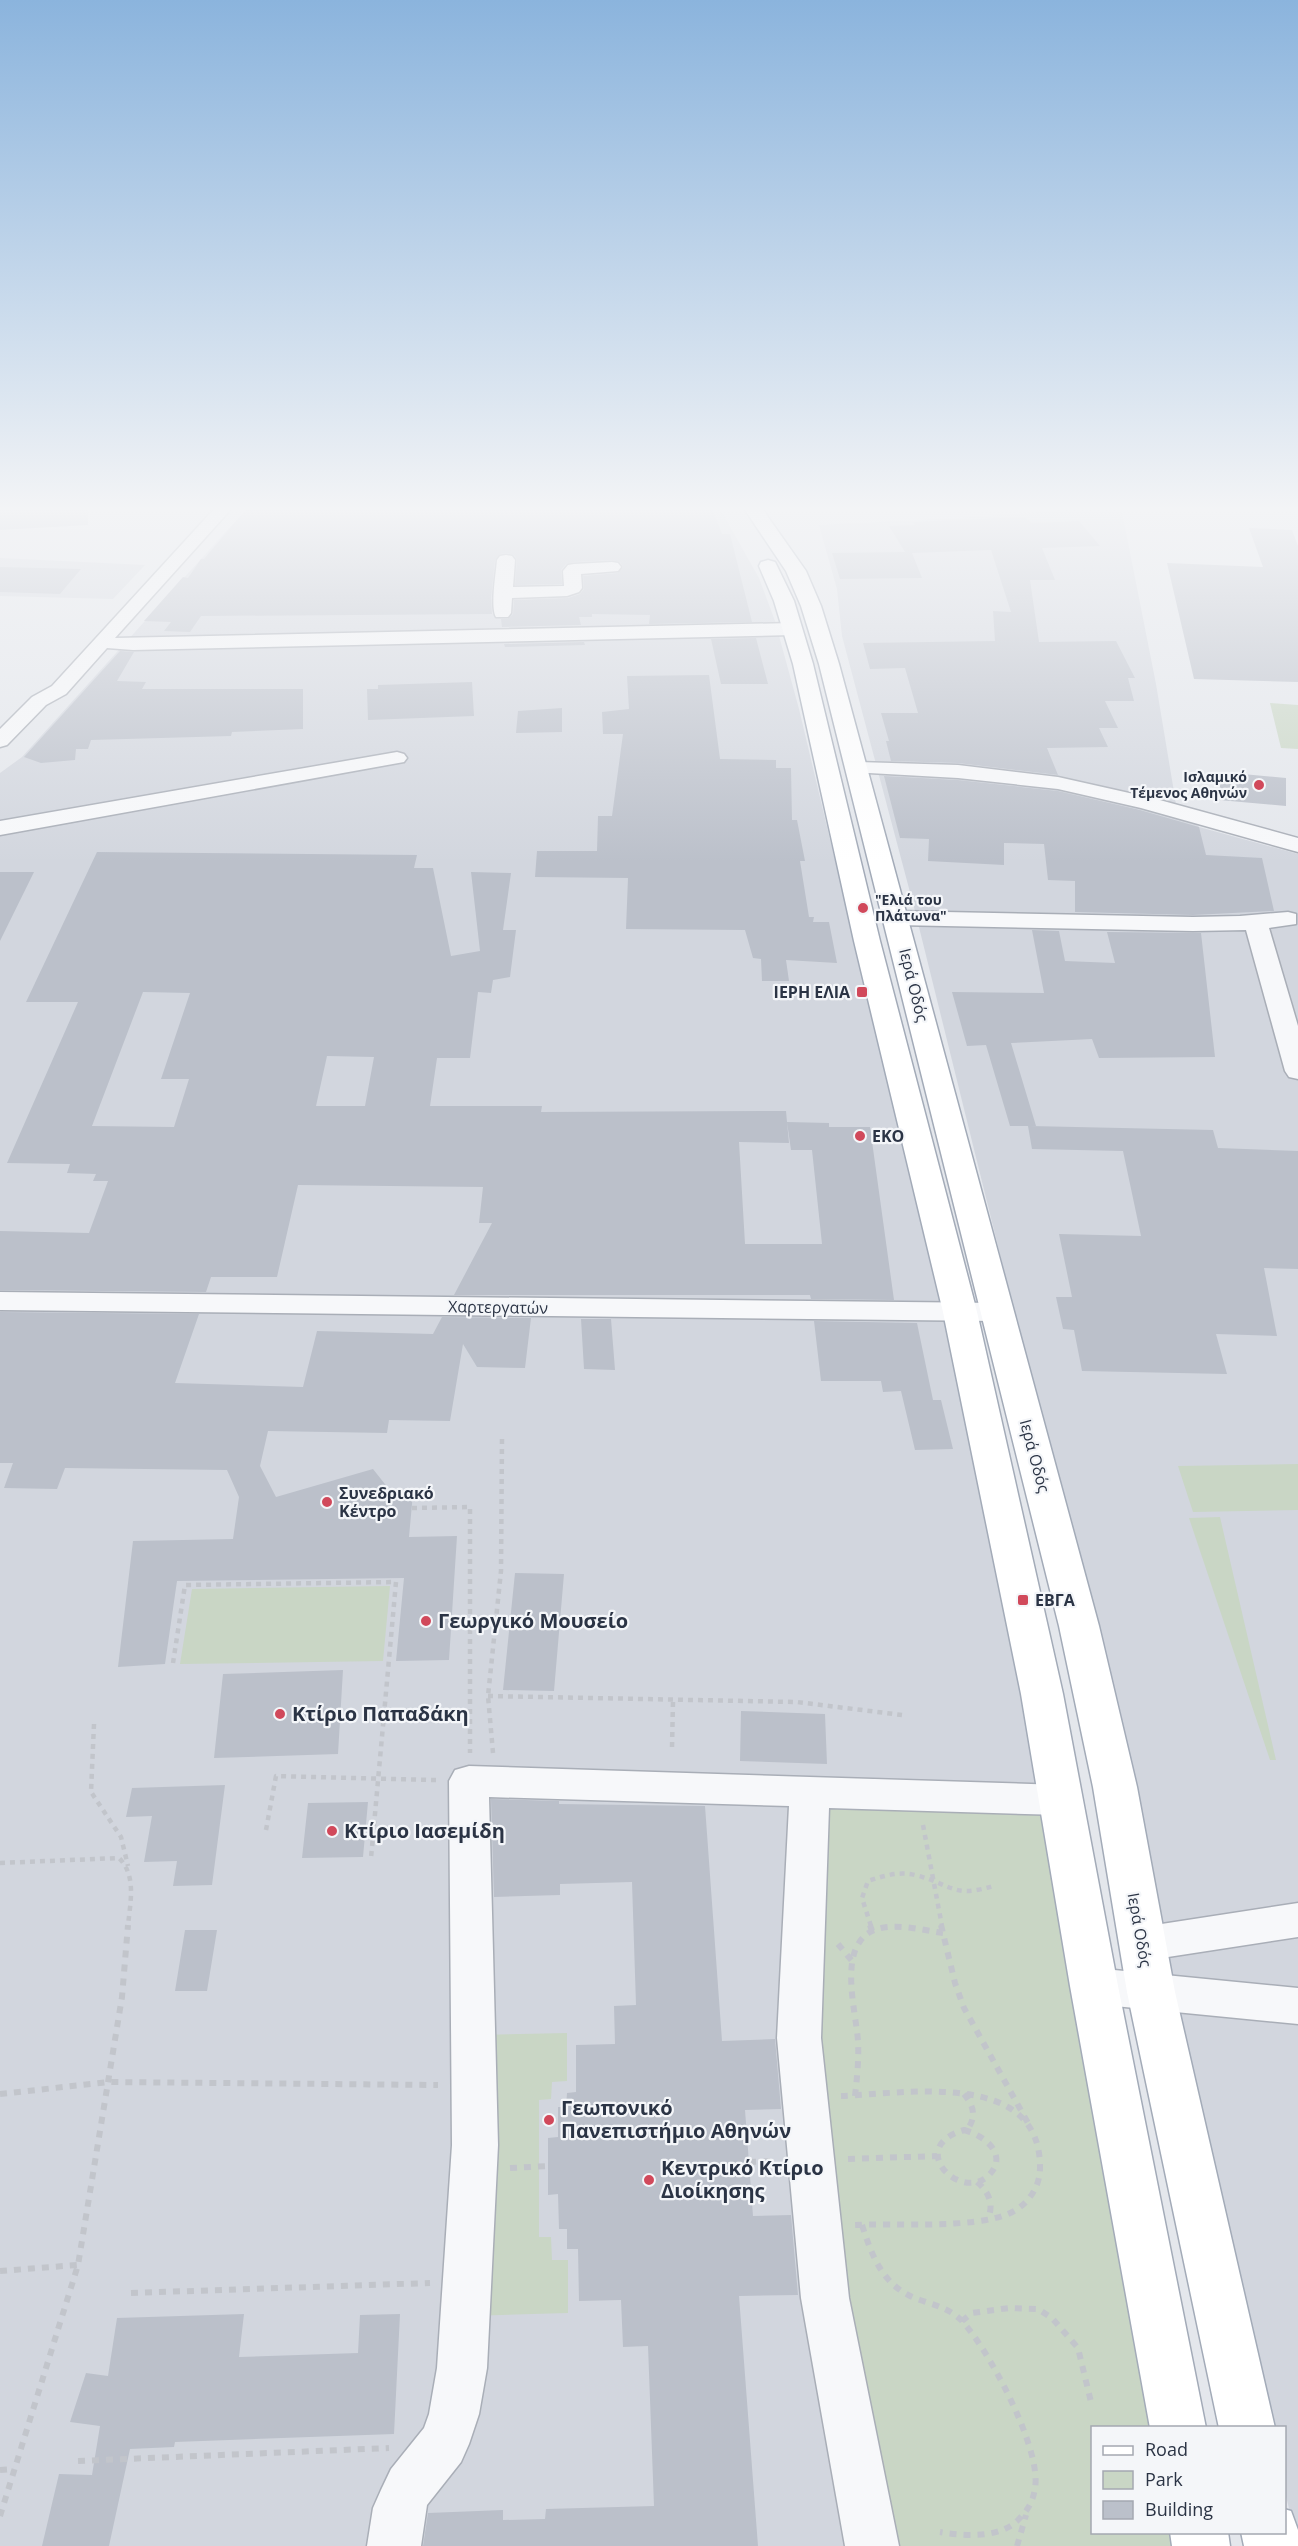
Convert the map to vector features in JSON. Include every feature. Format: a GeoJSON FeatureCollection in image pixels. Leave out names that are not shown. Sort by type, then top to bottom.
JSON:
{"type":"FeatureCollection","features":[{"type":"Feature","properties":{"kind":"main road","name":"Ιερά Οδός"},"geometry":{"type":"LineString","coordinates":[[791,626],[814,708],[867,941],[978,1312],[1061,1553],[1097,1701],[1115,1787],[1151,1992],[1247,2426]]}},
{"type":"Feature","properties":{"kind":"main road","name":"Ιερά Οδός"},"geometry":{"type":"LineString","coordinates":[[817,626],[858,768],[896,918],[978,1312],[1013,1553],[1179,2426]]}},
{"type":"Feature","properties":{"kind":"street"},"geometry":{"type":"LineString","coordinates":[[39,701],[37,689],[96,626]]}},
{"type":"Feature","properties":{"kind":"street"},"geometry":{"type":"LineString","coordinates":[[0,741],[39,701],[59,690],[117,626]]}},
{"type":"Feature","properties":{"kind":"street"},"geometry":{"type":"LineString","coordinates":[[501,637],[502,626]]}},
{"type":"Feature","properties":{"kind":"street"},"geometry":{"type":"LineString","coordinates":[[104,641],[115,644],[133,644],[792,629]]}},
{"type":"Feature","properties":{"kind":"street"},"geometry":{"type":"LineString","coordinates":[[0,828],[398,758]]}},
{"type":"Feature","properties":{"kind":"street"},"geometry":{"type":"LineString","coordinates":[[858,768],[947,770],[1058,783],[1149,804],[1298,845]]}},
{"type":"Feature","properties":{"kind":"street"},"geometry":{"type":"LineString","coordinates":[[896,918],[1024,918],[1209,925],[1288,919]]}},
{"type":"Feature","properties":{"kind":"street"},"geometry":{"type":"LineString","coordinates":[[1256,923],[1298,1071]]}},
{"type":"Feature","properties":{"kind":"street","name":"Χαρτεργατών"},"geometry":{"type":"LineString","coordinates":[[0,1301],[978,1312]]}},
{"type":"Feature","properties":{"kind":"street"},"geometry":{"type":"LineString","coordinates":[[394,2546],[399,2508],[408,2487],[443,2444],[454,2414],[462,2368],[476,2145],[474,2085],[481,1782],[1061,1800]]}},
{"type":"Feature","properties":{"kind":"street"},"geometry":{"type":"LineString","coordinates":[[810,1791],[798,2038],[825,2298],[872,2546]]}},
{"type":"Feature","properties":{"kind":"street"},"geometry":{"type":"LineString","coordinates":[[1142,1944],[1298,1920]]}},
{"type":"Feature","properties":{"kind":"street"},"geometry":{"type":"LineString","coordinates":[[1094,1986],[1298,2006]]}},
{"type":"Feature","properties":{"kind":"path"},"geometry":{"type":"LineString","coordinates":[[481,1782],[501,1571],[502,1437]]}},
{"type":"Feature","properties":{"kind":"path"},"geometry":{"type":"LineString","coordinates":[[412,1508],[470,1507],[481,1782]]}},
{"type":"Feature","properties":{"kind":"path"},"geometry":{"type":"LineString","coordinates":[[173,1663],[185,1585],[396,1582],[371,1858]]}},
{"type":"Feature","properties":{"kind":"path"},"geometry":{"type":"LineString","coordinates":[[489,1696],[797,1702],[902,1715]]}},
{"type":"Feature","properties":{"kind":"path"},"geometry":{"type":"LineString","coordinates":[[672,1747],[673,1701]]}},
{"type":"Feature","properties":{"kind":"path"},"geometry":{"type":"LineString","coordinates":[[0,2516],[78,2265],[110,2082],[122,1997],[131,1891],[121,1837],[91,1792],[94,1724]]}},
{"type":"Feature","properties":{"kind":"path"},"geometry":{"type":"LineString","coordinates":[[266,1830],[276,1776],[481,1782]]}},
{"type":"Feature","properties":{"kind":"path"},"geometry":{"type":"LineString","coordinates":[[818,2227],[988,2220],[1010,2214],[1029,2199],[1040,2180],[1041,2154],[1031,2129],[964,2007],[955,1983],[932,1883],[920,1795]]}},
{"type":"Feature","properties":{"kind":"path"},"geometry":{"type":"LineString","coordinates":[[0,1863],[104,1857],[119,1858],[128,1867]]}},
{"type":"Feature","properties":{"kind":"path"},"geometry":{"type":"LineString","coordinates":[[872,1931],[862,1898],[868,1881],[899,1874],[915,1875],[955,1891],[980,1890],[993,1886]]}},
{"type":"Feature","properties":{"kind":"path"},"geometry":{"type":"LineString","coordinates":[[855,2096],[858,2043],[852,1991],[853,1954],[858,1943],[872,1931],[895,1928],[943,1933]]}},
{"type":"Feature","properties":{"kind":"path"},"geometry":{"type":"LineString","coordinates":[[0,2094],[110,2082],[474,2085]]}},
{"type":"Feature","properties":{"kind":"path"},"geometry":{"type":"LineString","coordinates":[[804,2098],[964,2093],[989,2098],[1013,2110],[1031,2129]]}},
{"type":"Feature","properties":{"kind":"path"},"geometry":{"type":"LineString","coordinates":[[964,2093],[974,2110],[974,2120],[966,2131]]}},
{"type":"Feature","properties":{"kind":"path"},"geometry":{"type":"LineString","coordinates":[[954,2131],[966,2131],[985,2138],[995,2155],[995,2166],[984,2179],[959,2181],[941,2169],[937,2156],[938,2144],[944,2136],[954,2131]]}},
{"type":"Feature","properties":{"kind":"path"},"geometry":{"type":"LineString","coordinates":[[976,2181],[987,2192],[991,2202],[988,2220]]}},
{"type":"Feature","properties":{"kind":"path"},"geometry":{"type":"LineString","coordinates":[[862,2225],[873,2257],[883,2276],[893,2287],[913,2298],[948,2308],[962,2321],[987,2358],[1021,2421],[1036,2475],[1036,2489],[1017,2546]]}},
{"type":"Feature","properties":{"kind":"path"},"geometry":{"type":"LineString","coordinates":[[0,2271],[78,2265]]}},
{"type":"Feature","properties":{"kind":"path"},"geometry":{"type":"LineString","coordinates":[[130,2293],[469,2281]]}},
{"type":"Feature","properties":{"kind":"path"},"geometry":{"type":"LineString","coordinates":[[962,2321],[972,2313],[1009,2308],[1038,2309],[1052,2318],[1078,2348],[1083,2362],[1090,2402]]}},
{"type":"Feature","properties":{"kind":"path"},"geometry":{"type":"LineString","coordinates":[[78,2461],[378,2449],[443,2444]]}},
{"type":"Feature","properties":{"kind":"path"},"geometry":{"type":"LineString","coordinates":[[0,2470],[14,2469]]}},
{"type":"Feature","properties":{"kind":"path"},"geometry":{"type":"LineString","coordinates":[[940,2532],[965,2537],[1007,2529],[1026,2515]]}},
{"type":"Feature","properties":{"kind":"shaded area","name":"Γεωπονικό Πανεπιστήμιο Αθηνών"},"geometry":{"type":"Polygon","coordinates":[[[141,626],[776,626],[799,709],[948,1336],[1025,1694],[1042,1812],[1092,2426],[1091,2534],[1104,2534],[1176,2546],[0,2546],[0,773],[22,757],[141,626]]]}},
{"type":"Feature","properties":{"kind":"shaded area"},"geometry":{"type":"Polygon","coordinates":[[[841,626],[1144,626],[1176,804],[1199,827],[1298,854],[1298,1991],[1170,1980],[1121,1714],[1020,1335],[915,911],[841,626]]]}},
{"type":"Feature","properties":{"kind":"shaded area"},"geometry":{"type":"Polygon","coordinates":[[[1173,2008],[1298,2019],[1298,2546],[1286,2496],[1286,2426],[1269,2426],[1173,2008]]]}},
{"type":"Feature","properties":{"kind":"green space"},"geometry":{"type":"Polygon","coordinates":[[[1270,703],[1298,705],[1298,749],[1281,748],[1270,703]]]}},
{"type":"Feature","properties":{"kind":"green space"},"geometry":{"type":"Polygon","coordinates":[[[1298,1464],[1298,1510],[1193,1512],[1178,1466],[1298,1464]]]}},
{"type":"Feature","properties":{"kind":"green space"},"geometry":{"type":"Polygon","coordinates":[[[1220,1517],[1276,1760],[1270,1760],[1189,1518],[1220,1517]]]}},
{"type":"Feature","properties":{"kind":"green space"},"geometry":{"type":"Polygon","coordinates":[[[390,1586],[383,1661],[180,1664],[192,1589],[390,1586]]]}},
{"type":"Feature","properties":{"kind":"green space"},"geometry":{"type":"Polygon","coordinates":[[[821,1803],[1042,1812],[1155,2426],[1091,2426],[1091,2534],[1174,2534],[1176,2546],[886,2546],[839,2295],[811,2036],[821,1803]]]}},
{"type":"Feature","properties":{"kind":"green space"},"geometry":{"type":"Polygon","coordinates":[[[567,2033],[567,2081],[552,2082],[551,2099],[539,2100],[539,2237],[551,2237],[552,2260],[568,2260],[568,2313],[469,2316],[478,2035],[567,2033]]]}},
{"type":"Feature","properties":{"kind":"building"},"geometry":{"type":"Polygon","coordinates":[[[168,626],[194,626],[190,632],[164,631],[168,626]]]}},
{"type":"Feature","properties":{"kind":"building"},"geometry":{"type":"Polygon","coordinates":[[[502,626],[549,626],[502,627],[502,626]]]}},
{"type":"Feature","properties":{"kind":"building"},"geometry":{"type":"Polygon","coordinates":[[[994,626],[1037,626],[1039,642],[1116,641],[1135,678],[1128,678],[1134,701],[1105,701],[1118,728],[1099,728],[1108,747],[1047,748],[1058,775],[958,763],[891,761],[886,741],[889,741],[881,713],[918,713],[905,668],[870,669],[863,643],[995,641],[994,626]]]}},
{"type":"Feature","properties":{"kind":"building"},"geometry":{"type":"Polygon","coordinates":[[[1182,626],[1298,626],[1298,682],[1194,679],[1182,626]]]}},
{"type":"Feature","properties":{"kind":"building"},"geometry":{"type":"Polygon","coordinates":[[[756,638],[768,684],[721,684],[711,639],[756,638]]]}},
{"type":"Feature","properties":{"kind":"building"},"geometry":{"type":"Polygon","coordinates":[[[584,642],[585,645],[505,647],[504,644],[584,642]]]}},
{"type":"Feature","properties":{"kind":"building"},"geometry":{"type":"Polygon","coordinates":[[[120,651],[134,652],[117,681],[146,682],[142,689],[303,689],[303,729],[232,732],[231,736],[91,740],[88,749],[76,749],[75,760],[41,763],[24,757],[120,651]]]}},
{"type":"Feature","properties":{"kind":"building"},"geometry":{"type":"Polygon","coordinates":[[[709,675],[720,759],[776,760],[776,768],[791,768],[792,820],[797,820],[805,861],[800,861],[809,917],[814,917],[813,922],[829,922],[837,963],[786,960],[789,981],[762,981],[761,959],[753,958],[745,930],[626,929],[628,878],[535,877],[537,851],[597,851],[598,816],[612,816],[623,734],[603,734],[602,712],[629,709],[627,676],[709,675]]]}},
{"type":"Feature","properties":{"kind":"building"},"geometry":{"type":"Polygon","coordinates":[[[472,682],[474,716],[368,720],[367,689],[378,689],[378,685],[472,682]]]}},
{"type":"Feature","properties":{"kind":"building"},"geometry":{"type":"Polygon","coordinates":[[[562,708],[562,732],[516,733],[518,711],[562,708]]]}},
{"type":"Feature","properties":{"kind":"building","name":"Ισλαμικό Τέμενος Αθηνών"},"geometry":{"type":"Polygon","coordinates":[[[1221,772],[1286,778],[1286,806],[1219,800],[1221,772]]]}},
{"type":"Feature","properties":{"kind":"building"},"geometry":{"type":"Polygon","coordinates":[[[884,776],[958,780],[1058,791],[1140,810],[1199,827],[1206,855],[1262,858],[1274,911],[1193,915],[1075,912],[1075,881],[1048,880],[1044,844],[1004,843],[1004,865],[928,861],[929,839],[900,838],[884,776]]]}},
{"type":"Feature","properties":{"kind":"building"},"geometry":{"type":"Polygon","coordinates":[[[97,852],[417,855],[414,868],[433,868],[451,956],[480,951],[471,872],[511,873],[503,930],[516,930],[510,977],[493,980],[491,993],[478,992],[470,1058],[437,1058],[430,1106],[542,1106],[541,1112],[786,1111],[787,1122],[829,1123],[829,1127],[870,1127],[894,1300],[811,1299],[810,1295],[454,1295],[492,1223],[479,1223],[483,1187],[298,1185],[277,1277],[211,1277],[206,1292],[0,1290],[0,1231],[89,1233],[108,1181],[93,1181],[96,1174],[67,1173],[70,1164],[7,1163],[78,1002],[26,1002],[97,852]],[[143,992],[92,1126],[174,1127],[189,1079],[161,1079],[190,993],[143,992]],[[327,1056],[316,1106],[365,1106],[374,1057],[327,1056]],[[787,1122],[789,1143],[739,1142],[745,1244],[822,1244],[812,1150],[791,1150],[787,1122]]]}},
{"type":"Feature","properties":{"kind":"building"},"geometry":{"type":"Polygon","coordinates":[[[0,872],[34,872],[0,941],[0,872]]]}},
{"type":"Feature","properties":{"kind":"building"},"geometry":{"type":"Polygon","coordinates":[[[1032,930],[1059,931],[1065,961],[1115,963],[1107,932],[1201,933],[1215,1057],[1099,1058],[1092,1039],[1011,1043],[1036,1126],[1030,1126],[1213,1130],[1218,1148],[1298,1151],[1298,1269],[1264,1268],[1277,1336],[1216,1334],[1227,1374],[1082,1371],[1074,1330],[1063,1329],[1056,1297],[1072,1297],[1059,1234],[1141,1236],[1123,1151],[1032,1149],[1028,1126],[1010,1126],[986,1045],[967,1046],[952,992],[1044,993],[1032,930]]]}},
{"type":"Feature","properties":{"kind":"building"},"geometry":{"type":"Polygon","coordinates":[[[0,1312],[199,1314],[175,1383],[303,1387],[317,1331],[433,1334],[442,1317],[531,1318],[525,1368],[477,1367],[463,1344],[450,1421],[389,1420],[387,1433],[268,1431],[260,1466],[276,1497],[373,1469],[392,1493],[413,1493],[409,1537],[457,1536],[449,1660],[396,1661],[404,1578],[177,1581],[165,1664],[118,1667],[133,1541],[233,1539],[239,1497],[227,1470],[65,1468],[57,1489],[4,1488],[13,1463],[0,1463],[0,1312]]]}},
{"type":"Feature","properties":{"kind":"building"},"geometry":{"type":"Polygon","coordinates":[[[581,1319],[611,1319],[615,1370],[584,1369],[581,1319]]]}},
{"type":"Feature","properties":{"kind":"building"},"geometry":{"type":"Polygon","coordinates":[[[814,1321],[917,1323],[933,1400],[941,1400],[953,1449],[915,1450],[901,1391],[883,1392],[881,1381],[821,1381],[814,1321]]]}},
{"type":"Feature","properties":{"kind":"building"},"geometry":{"type":"Polygon","coordinates":[[[515,1573],[564,1574],[554,1691],[503,1690],[515,1573]]]}},
{"type":"Feature","properties":{"kind":"building","name":"Κτίριο Παπαδάκη"},"geometry":{"type":"Polygon","coordinates":[[[343,1670],[338,1754],[214,1758],[223,1674],[343,1670]]]}},
{"type":"Feature","properties":{"kind":"building"},"geometry":{"type":"Polygon","coordinates":[[[741,1711],[825,1714],[827,1764],[740,1761],[741,1711]]]}},
{"type":"Feature","properties":{"kind":"building"},"geometry":{"type":"Polygon","coordinates":[[[225,1785],[212,1885],[173,1886],[177,1861],[144,1862],[152,1816],[126,1817],[132,1788],[225,1785]]]}},
{"type":"Feature","properties":{"kind":"building","name":"Κεντρικό Κτίριο Διοίκησης"},"geometry":{"type":"Polygon","coordinates":[[[491,1799],[559,1801],[559,1804],[705,1806],[722,2041],[775,2039],[781,2109],[745,2110],[753,2216],[791,2215],[798,2295],[739,2296],[758,2546],[423,2546],[428,2513],[503,2510],[503,2520],[545,2519],[546,2509],[654,2506],[648,2346],[623,2347],[621,2300],[579,2301],[578,2249],[567,2249],[567,2229],[559,2229],[558,2194],[548,2195],[548,2138],[558,2137],[558,2107],[566,2107],[567,2093],[576,2092],[576,2045],[615,2044],[614,2006],[636,2005],[632,1882],[560,1884],[560,1895],[494,1897],[491,1799]]]}},
{"type":"Feature","properties":{"kind":"building","name":"Κτίριο Ιασεμίδη"},"geometry":{"type":"Polygon","coordinates":[[[368,1802],[363,1857],[302,1858],[308,1803],[368,1802]]]}},
{"type":"Feature","properties":{"kind":"building"},"geometry":{"type":"Polygon","coordinates":[[[185,1930],[217,1930],[207,1991],[175,1991],[185,1930]]]}},
{"type":"Feature","properties":{"kind":"building"},"geometry":{"type":"Polygon","coordinates":[[[244,2314],[239,2357],[358,2353],[360,2315],[400,2314],[394,2434],[175,2442],[174,2447],[130,2449],[109,2546],[42,2546],[59,2474],[92,2475],[100,2426],[70,2422],[86,2373],[108,2376],[117,2318],[244,2314]]]}},
{"type":"Feature","properties":{"kind":"place","name":"Ισλαμικό Τέμενος Αθηνών"},"geometry":{"type":"Point","coordinates":[1259,785]}},
{"type":"Feature","properties":{"kind":"place","name":"\"Ελιά του Πλάτωνα\""},"geometry":{"type":"Point","coordinates":[863,908]}},
{"type":"Feature","properties":{"kind":"place","name":"ΙΕΡΗ ΕΛΙΑ"},"geometry":{"type":"Point","coordinates":[862,992]}},
{"type":"Feature","properties":{"kind":"place","name":"EKO"},"geometry":{"type":"Point","coordinates":[860,1136]}},
{"type":"Feature","properties":{"kind":"place","name":"Συνεδριακό Κέντρο"},"geometry":{"type":"Point","coordinates":[327,1502]}},
{"type":"Feature","properties":{"kind":"place","name":"ΕΒΓΑ"},"geometry":{"type":"Point","coordinates":[1023,1600]}},
{"type":"Feature","properties":{"kind":"place","name":"Γεωργικό Μουσείο"},"geometry":{"type":"Point","coordinates":[426,1621]}},
{"type":"Feature","properties":{"kind":"place","name":"Κτίριο Παπαδάκη"},"geometry":{"type":"Point","coordinates":[280,1714]}},
{"type":"Feature","properties":{"kind":"place","name":"Κτίριο Ιασεμίδη"},"geometry":{"type":"Point","coordinates":[332,1831]}},
{"type":"Feature","properties":{"kind":"place","name":"Γεωπονικό Πανεπιστήμιο Αθηνών"},"geometry":{"type":"Point","coordinates":[549,2120]}},
{"type":"Feature","properties":{"kind":"place","name":"Κεντρικό Κτίριο Διοίκησης"},"geometry":{"type":"Point","coordinates":[649,2180]}}]}
